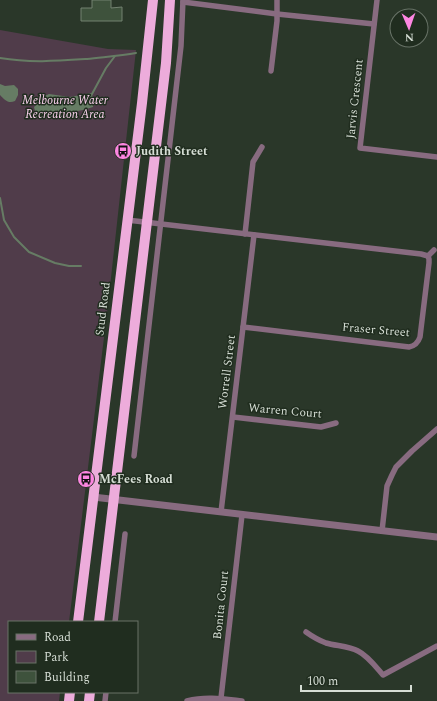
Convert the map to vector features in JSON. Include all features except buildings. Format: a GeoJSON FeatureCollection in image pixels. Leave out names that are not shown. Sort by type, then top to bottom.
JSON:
{"type":"FeatureCollection","features":[{"type":"Feature","properties":{"kind":"highway","name":"Stud Road"},"geometry":{"type":"LineString","coordinates":[[78,621],[142,103],[153,0]]}},
{"type":"Feature","properties":{"kind":"highway"},"geometry":{"type":"LineString","coordinates":[[99,621],[166,63],[170,0]]}},
{"type":"Feature","properties":{"kind":"street"},"geometry":{"type":"LineString","coordinates":[[272,71],[277,20],[277,0]]}},
{"type":"Feature","properties":{"kind":"street","name":"Jarvis Crescent"},"geometry":{"type":"LineString","coordinates":[[377,0],[360,148],[437,157]]}},
{"type":"Feature","properties":{"kind":"street"},"geometry":{"type":"LineString","coordinates":[[134,456],[181,46],[183,1],[277,14],[374,24]]}},
{"type":"Feature","properties":{"kind":"street"},"geometry":{"type":"LineString","coordinates":[[245,234],[253,162],[262,147]]}},
{"type":"Feature","properties":{"kind":"street"},"geometry":{"type":"LineString","coordinates":[[127,220],[428,256],[434,250]]}},
{"type":"Feature","properties":{"kind":"street","name":"Worrell Street"},"geometry":{"type":"LineString","coordinates":[[221,512],[254,235]]}},
{"type":"Feature","properties":{"kind":"street","name":"Fraser Street"},"geometry":{"type":"LineString","coordinates":[[243,327],[408,347],[413,346],[420,337],[429,263],[428,256]]}},
{"type":"Feature","properties":{"kind":"street","name":"Warren Court"},"geometry":{"type":"LineString","coordinates":[[233,417],[321,427],[336,423]]}},
{"type":"Feature","properties":{"kind":"street"},"geometry":{"type":"LineString","coordinates":[[382,531],[387,486],[396,467],[437,429]]}},
{"type":"Feature","properties":{"kind":"street"},"geometry":{"type":"LineString","coordinates":[[93,497],[437,538]]}},
{"type":"Feature","properties":{"kind":"street","name":"Bonita Court"},"geometry":{"type":"LineString","coordinates":[[221,698],[242,515]]}},
{"type":"Feature","properties":{"kind":"street"},"geometry":{"type":"LineString","coordinates":[[114,621],[125,534]]}},
{"type":"Feature","properties":{"kind":"street"},"geometry":{"type":"LineString","coordinates":[[306,632],[317,640],[359,652],[367,657],[383,675],[437,646]]}},
{"type":"Feature","properties":{"kind":"street"},"geometry":{"type":"LineString","coordinates":[[188,701],[205,697],[242,701]]}},
{"type":"Feature","properties":{"kind":"green space","name":"Melbourne Water Recreation Area"},"geometry":{"type":"Polygon","coordinates":[[[0,30],[108,49],[136,50],[108,305],[69,621],[8,621],[8,693],[60,693],[59,701],[0,701],[0,30]]]}},
{"type":"Feature","properties":{"kind":"shaded area"},"geometry":{"type":"Polygon","coordinates":[[[0,84],[5,86],[14,85],[18,89],[18,95],[15,101],[8,102],[0,95],[0,84]]]}},
{"type":"Feature","properties":{"kind":"shaded area"},"geometry":{"type":"Polygon","coordinates":[[[91,93],[94,100],[93,107],[83,110],[44,117],[37,114],[34,109],[38,99],[49,94],[70,97],[91,93]]]}},
{"type":"Feature","properties":{"kind":"waterway"},"geometry":{"type":"LineString","coordinates":[[0,58],[22,61],[54,61],[118,56],[136,53]]}},
{"type":"Feature","properties":{"kind":"waterway"},"geometry":{"type":"LineString","coordinates":[[92,94],[106,68],[115,56]]}},
{"type":"Feature","properties":{"kind":"waterway"},"geometry":{"type":"LineString","coordinates":[[0,198],[4,220],[14,237],[29,252],[55,263],[69,266],[81,266]]}},
{"type":"Feature","properties":{"kind":"place","name":"Judith Street"},"geometry":{"type":"Point","coordinates":[123,151]}},
{"type":"Feature","properties":{"kind":"place","name":"McFees Road"},"geometry":{"type":"Point","coordinates":[86,479]}}]}
